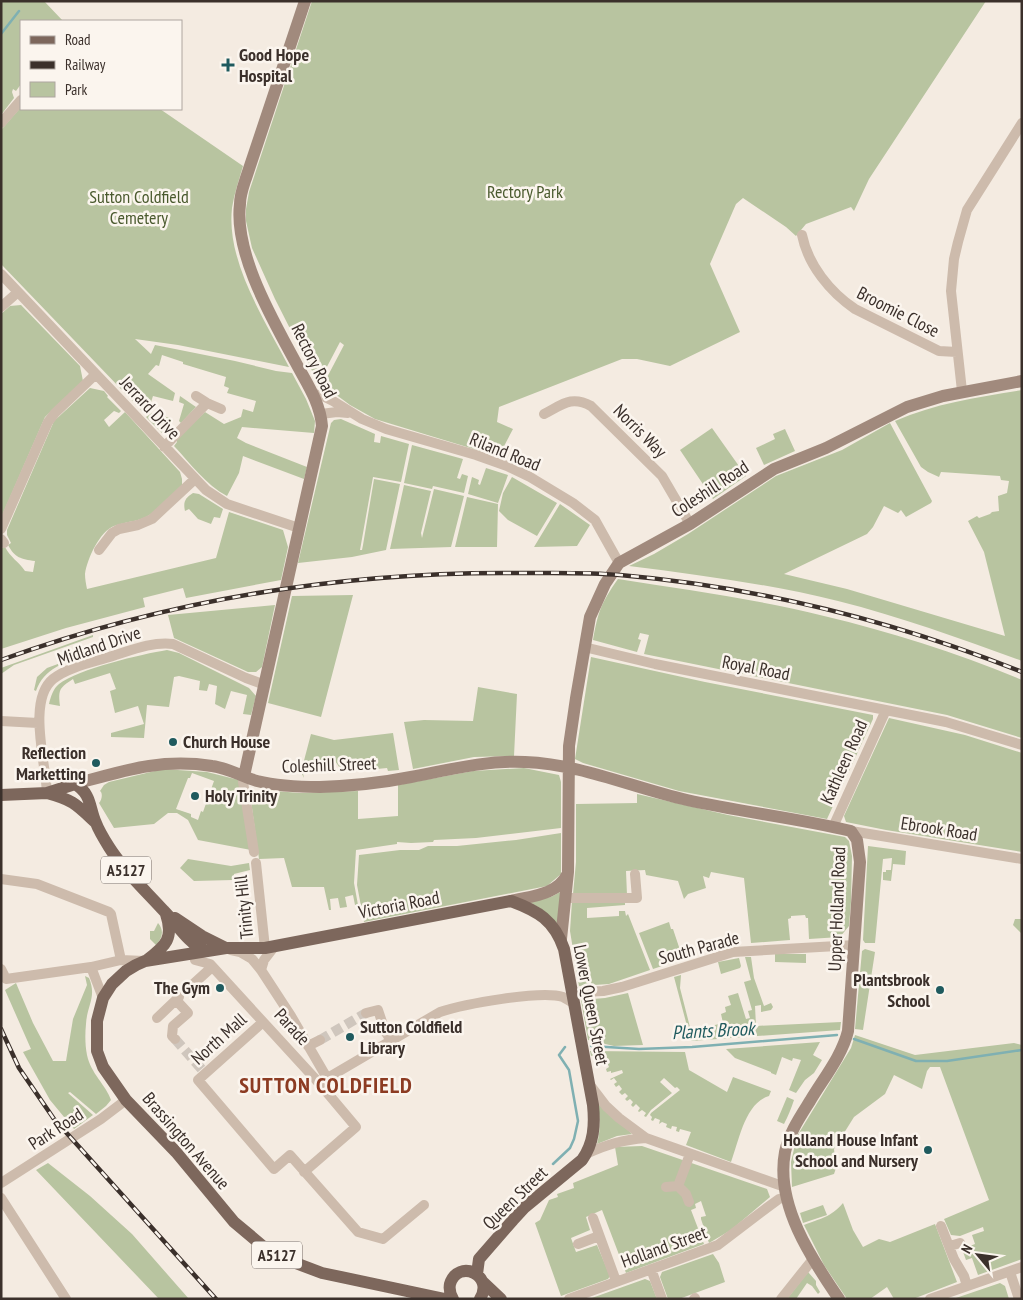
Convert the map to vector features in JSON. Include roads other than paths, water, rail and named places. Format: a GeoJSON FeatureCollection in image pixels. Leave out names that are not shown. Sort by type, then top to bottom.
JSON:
{"type":"FeatureCollection","features":[{"type":"Feature","properties":{"kind":"main road","name":"A5127"},"geometry":{"type":"LineString","coordinates":[[1,795],[47,793],[73,785]]}},
{"type":"Feature","properties":{"kind":"main road"},"geometry":{"type":"LineString","coordinates":[[73,785],[83,789],[87,794],[92,806],[95,822]]}},
{"type":"Feature","properties":{"kind":"main road","name":"A5127"},"geometry":{"type":"LineString","coordinates":[[47,793],[72,802],[95,822],[110,849],[165,912],[170,928],[166,942],[160,951],[145,961]]}},
{"type":"Feature","properties":{"kind":"main road","name":"Victoria Road"},"geometry":{"type":"LineString","coordinates":[[226,948],[270,948],[511,901]]}},
{"type":"Feature","properties":{"kind":"main road","name":"Lower Queen Street"},"geometry":{"type":"LineString","coordinates":[[511,901],[531,909],[542,916],[553,927],[560,939],[595,1126],[586,1154]]}},
{"type":"Feature","properties":{"kind":"main road"},"geometry":{"type":"LineString","coordinates":[[165,912],[202,936],[226,948]]}},
{"type":"Feature","properties":{"kind":"main road"},"geometry":{"type":"LineString","coordinates":[[165,912],[191,943],[205,951]]}},
{"type":"Feature","properties":{"kind":"main road","name":"Brassington Avenue"},"geometry":{"type":"LineString","coordinates":[[226,948],[145,961],[126,971],[112,984],[103,998],[98,1012],[96,1031],[97,1051],[107,1073],[126,1100],[182,1158],[234,1222],[265,1248],[293,1262],[322,1273],[445,1299]]}},
{"type":"Feature","properties":{"kind":"main road","name":"Queen Street"},"geometry":{"type":"LineString","coordinates":[[480,1299],[484,1289],[480,1278],[479,1259],[525,1207],[576,1166],[586,1154]]}},
{"type":"Feature","properties":{"kind":"main road"},"geometry":{"type":"LineString","coordinates":[[453,1299],[450,1285],[456,1274],[467,1271],[480,1278],[501,1299]]}},
{"type":"Feature","properties":{"kind":"street","name":"Rectory Road"},"geometry":{"type":"LineString","coordinates":[[244,776],[320,436],[321,414],[314,394],[292,355],[250,270],[240,230],[239,205],[246,178],[305,1]]}},
{"type":"Feature","properties":{"kind":"street"},"geometry":{"type":"LineString","coordinates":[[1,123],[20,101]]}},
{"type":"Feature","properties":{"kind":"street"},"geometry":{"type":"LineString","coordinates":[[962,391],[951,291],[954,259],[963,221],[973,200],[1022,123]]}},
{"type":"Feature","properties":{"kind":"street","name":"Broomie Close"},"geometry":{"type":"LineString","coordinates":[[802,235],[804,247],[813,263],[826,283],[843,301],[855,309],[939,351],[957,352]]}},
{"type":"Feature","properties":{"kind":"street","name":"Jerrard Drive"},"geometry":{"type":"LineString","coordinates":[[1,274],[164,447],[213,496],[227,504],[299,528]]}},
{"type":"Feature","properties":{"kind":"street"},"geometry":{"type":"LineString","coordinates":[[1,307],[18,292]]}},
{"type":"Feature","properties":{"kind":"street"},"geometry":{"type":"LineString","coordinates":[[1,530],[48,422],[96,374]]}},
{"type":"Feature","properties":{"kind":"street","name":"Coleshill Road"},"geometry":{"type":"LineString","coordinates":[[568,767],[569,746],[590,617],[605,584],[619,563],[690,524],[774,469],[826,448],[907,408],[962,391],[1022,381]]}},
{"type":"Feature","properties":{"kind":"street","name":"Riland Road"},"geometry":{"type":"LineString","coordinates":[[314,394],[323,396],[349,413],[386,429],[476,455],[507,466],[530,477],[573,503],[594,520],[619,563]]}},
{"type":"Feature","properties":{"kind":"street"},"geometry":{"type":"LineString","coordinates":[[196,396],[221,409]]}},
{"type":"Feature","properties":{"kind":"street","name":"Norris Way"},"geometry":{"type":"LineString","coordinates":[[544,414],[572,400],[577,400],[591,406],[662,476],[690,524]]}},
{"type":"Feature","properties":{"kind":"street"},"geometry":{"type":"LineString","coordinates":[[164,447],[207,403]]}},
{"type":"Feature","properties":{"kind":"street","name":"Riland Road"},"geometry":{"type":"LineString","coordinates":[[321,414],[349,413]]}},
{"type":"Feature","properties":{"kind":"street"},"geometry":{"type":"LineString","coordinates":[[99,550],[112,533],[119,529],[138,526],[152,519],[195,479]]}},
{"type":"Feature","properties":{"kind":"street","name":"Midland Drive"},"geometry":{"type":"LineString","coordinates":[[47,793],[38,723],[43,695],[51,680],[62,673],[91,662],[152,645],[172,644],[265,685]]}},
{"type":"Feature","properties":{"kind":"street","name":"Royal Road"},"geometry":{"type":"LineString","coordinates":[[584,647],[655,664],[922,717],[964,727],[1022,745]]}},
{"type":"Feature","properties":{"kind":"street","name":"Kathleen Road"},"geometry":{"type":"LineString","coordinates":[[833,827],[886,710]]}},
{"type":"Feature","properties":{"kind":"street"},"geometry":{"type":"LineString","coordinates":[[1,721],[38,723]]}},
{"type":"Feature","properties":{"kind":"street","name":"Coleshill Street"},"geometry":{"type":"LineString","coordinates":[[538,762],[558,755],[569,746]]}},
{"type":"Feature","properties":{"kind":"street","name":"Coleshill Street"},"geometry":{"type":"LineString","coordinates":[[73,785],[141,766],[165,763],[210,765],[227,769],[254,780],[280,785],[321,787],[409,778],[489,762],[538,762],[568,767]]}},
{"type":"Feature","properties":{"kind":"street"},"geometry":{"type":"LineString","coordinates":[[560,939],[568,872],[568,767]]}},
{"type":"Feature","properties":{"kind":"street","name":"Upper Holland Road"},"geometry":{"type":"LineString","coordinates":[[568,767],[687,800],[833,827],[851,831],[856,836],[860,862],[855,945],[846,1037],[839,1053],[795,1124],[787,1144],[784,1163],[786,1192]]}},
{"type":"Feature","properties":{"kind":"street","name":"Trinity Hill"},"geometry":{"type":"LineString","coordinates":[[244,776],[243,782],[254,852]]}},
{"type":"Feature","properties":{"kind":"street"},"geometry":{"type":"LineString","coordinates":[[73,785],[68,793],[72,802],[87,794],[95,779]]}},
{"type":"Feature","properties":{"kind":"street","name":"Ebrook Road"},"geometry":{"type":"LineString","coordinates":[[851,831],[1022,859]]}},
{"type":"Feature","properties":{"kind":"street","name":"Trinity Hill"},"geometry":{"type":"LineString","coordinates":[[256,863],[270,948]]}},
{"type":"Feature","properties":{"kind":"street","name":"Victoria Road"},"geometry":{"type":"LineString","coordinates":[[511,901],[550,891],[561,884],[568,872]]}},
{"type":"Feature","properties":{"kind":"street"},"geometry":{"type":"LineString","coordinates":[[566,898],[637,898],[635,874]]}},
{"type":"Feature","properties":{"kind":"street"},"geometry":{"type":"LineString","coordinates":[[1,879],[37,884],[104,909],[110,914],[121,960]]}},
{"type":"Feature","properties":{"kind":"street","name":"South Parade"},"geometry":{"type":"LineString","coordinates":[[584,992],[622,987],[733,952],[855,945]]}},
{"type":"Feature","properties":{"kind":"street"},"geometry":{"type":"LineString","coordinates":[[226,948],[240,952],[252,959],[261,970],[308,1046],[323,1080],[440,1012],[498,1000],[552,995],[562,991],[568,976]]}},
{"type":"Feature","properties":{"kind":"street"},"geometry":{"type":"LineString","coordinates":[[261,970],[270,948]]}},
{"type":"Feature","properties":{"kind":"street"},"geometry":{"type":"LineString","coordinates":[[1,969],[6,979],[91,967],[121,960],[145,961]]}},
{"type":"Feature","properties":{"kind":"street","name":"Parade"},"geometry":{"type":"LineString","coordinates":[[196,960],[210,964],[263,1022],[323,1080],[356,1127],[304,1172]]}},
{"type":"Feature","properties":{"kind":"street"},"geometry":{"type":"LineString","coordinates":[[91,967],[103,998]]}},
{"type":"Feature","properties":{"kind":"street"},"geometry":{"type":"LineString","coordinates":[[190,987],[212,967]]}},
{"type":"Feature","properties":{"kind":"street"},"geometry":{"type":"LineString","coordinates":[[552,995],[573,1003]]}},
{"type":"Feature","properties":{"kind":"street"},"geometry":{"type":"LineString","coordinates":[[157,1018],[178,998],[188,1013],[174,1026],[172,1036],[175,1039]]}},
{"type":"Feature","properties":{"kind":"street"},"geometry":{"type":"LineString","coordinates":[[366,1013],[378,1010],[385,1031],[391,1041]]}},
{"type":"Feature","properties":{"kind":"street","name":"North Mall"},"geometry":{"type":"LineString","coordinates":[[263,1022],[198,1080],[274,1169],[290,1155],[304,1172]]}},
{"type":"Feature","properties":{"kind":"street"},"geometry":{"type":"LineString","coordinates":[[308,1046],[320,1040]]}},
{"type":"Feature","properties":{"kind":"street","name":"Lower Queen Street"},"geometry":{"type":"LineString","coordinates":[[588,1082],[606,1106],[646,1138],[786,1192]]}},
{"type":"Feature","properties":{"kind":"street","name":"Park Road"},"geometry":{"type":"LineString","coordinates":[[1,1183],[101,1119],[126,1100]]}},
{"type":"Feature","properties":{"kind":"street","name":"Lower Queen Street"},"geometry":{"type":"LineString","coordinates":[[586,1154],[624,1139],[646,1138]]}},
{"type":"Feature","properties":{"kind":"street"},"geometry":{"type":"LineString","coordinates":[[678,1186],[690,1154]]}},
{"type":"Feature","properties":{"kind":"street"},"geometry":{"type":"LineString","coordinates":[[304,1172],[358,1232],[382,1239],[424,1205]]}},
{"type":"Feature","properties":{"kind":"street"},"geometry":{"type":"LineString","coordinates":[[666,1187],[678,1186],[686,1194],[689,1202]]}},
{"type":"Feature","properties":{"kind":"street"},"geometry":{"type":"LineString","coordinates":[[786,1192],[800,1233],[813,1259],[839,1299]]}},
{"type":"Feature","properties":{"kind":"street","name":"Holland Street"},"geometry":{"type":"LineString","coordinates":[[570,1299],[718,1245],[780,1199],[786,1192]]}},
{"type":"Feature","properties":{"kind":"street"},"geometry":{"type":"LineString","coordinates":[[1,1198],[66,1299]]}},
{"type":"Feature","properties":{"kind":"street"},"geometry":{"type":"LineString","coordinates":[[593,1218],[616,1281]]}},
{"type":"Feature","properties":{"kind":"street"},"geometry":{"type":"LineString","coordinates":[[941,1226],[954,1245],[954,1259],[964,1276],[966,1286]]}},
{"type":"Feature","properties":{"kind":"street"},"geometry":{"type":"LineString","coordinates":[[578,1244],[599,1236]]}},
{"type":"Feature","properties":{"kind":"street"},"geometry":{"type":"LineString","coordinates":[[781,1299],[813,1259]]}},
{"type":"Feature","properties":{"kind":"street"},"geometry":{"type":"LineString","coordinates":[[930,1299],[1022,1267]]}},
{"type":"Feature","properties":{"kind":"street"},"geometry":{"type":"LineString","coordinates":[[651,1269],[662,1299]]}},
{"type":"Feature","properties":{"kind":"street"},"geometry":{"type":"LineString","coordinates":[[1010,1272],[1019,1299]]}},
{"type":"Feature","properties":{"kind":"waterway"},"geometry":{"type":"LineString","coordinates":[[1,34],[19,11]]}},
{"type":"Feature","properties":{"kind":"waterway","name":"Plants Brook"},"geometry":{"type":"LineString","coordinates":[[591,1046],[639,1049],[692,1047],[837,1035]]}},
{"type":"Feature","properties":{"kind":"waterway","name":"Plants Brook"},"geometry":{"type":"LineString","coordinates":[[854,1039],[916,1061],[947,1061],[1022,1050]]}},
{"type":"Feature","properties":{"kind":"waterway","name":"Plants Brook"},"geometry":{"type":"LineString","coordinates":[[553,1164],[570,1148],[578,1121],[569,1070],[559,1055],[565,1047]]}},
{"type":"Feature","properties":{"kind":"tunnel"},"geometry":{"type":"LineString","coordinates":[[320,1040],[366,1013]]}},
{"type":"Feature","properties":{"kind":"tunnel"},"geometry":{"type":"LineString","coordinates":[[175,1039],[205,1073]]}},
{"type":"Feature","properties":{"kind":"railway"},"geometry":{"type":"LineString","coordinates":[[1,660],[64,639],[128,621],[257,593],[388,577],[454,574],[570,573],[608,574],[671,581],[723,588],[774,598],[875,622],[974,654],[1022,672]]}},
{"type":"Feature","properties":{"kind":"railway"},"geometry":{"type":"LineString","coordinates":[[1,1029],[19,1068],[54,1119],[216,1299]]}},
{"type":"Feature","properties":{"kind":"place","name":"Good Hope Hospital"},"geometry":{"type":"Point","coordinates":[228,65]}},
{"type":"Feature","properties":{"kind":"place","name":"Church House"},"geometry":{"type":"Point","coordinates":[173,742]}},
{"type":"Feature","properties":{"kind":"place","name":"Reflection Marketting"},"geometry":{"type":"Point","coordinates":[96,763]}},
{"type":"Feature","properties":{"kind":"place","name":"Holy Trinity"},"geometry":{"type":"Point","coordinates":[195,796]}},
{"type":"Feature","properties":{"kind":"place","name":"The Gym"},"geometry":{"type":"Point","coordinates":[220,988]}},
{"type":"Feature","properties":{"kind":"place","name":"Plantsbrook School"},"geometry":{"type":"Point","coordinates":[940,990]}},
{"type":"Feature","properties":{"kind":"place","name":"Sutton Coldfield Library"},"geometry":{"type":"Point","coordinates":[350,1037]}},
{"type":"Feature","properties":{"kind":"place","name":"Holland House Infant School and Nursery"},"geometry":{"type":"Point","coordinates":[928,1150]}},
{"type":"Feature","properties":{"kind":"district","name":"SUTTON COLDFIELD"},"geometry":{"type":"Point","coordinates":[326,1085]}},
{"type":"Feature","properties":{"kind":"park label","name":"Rectory Park"},"geometry":{"type":"Point","coordinates":[525,192]}},
{"type":"Feature","properties":{"kind":"park label","name":"Sutton Coldfield Cemetery"},"geometry":{"type":"Point","coordinates":[139,207]}}]}
